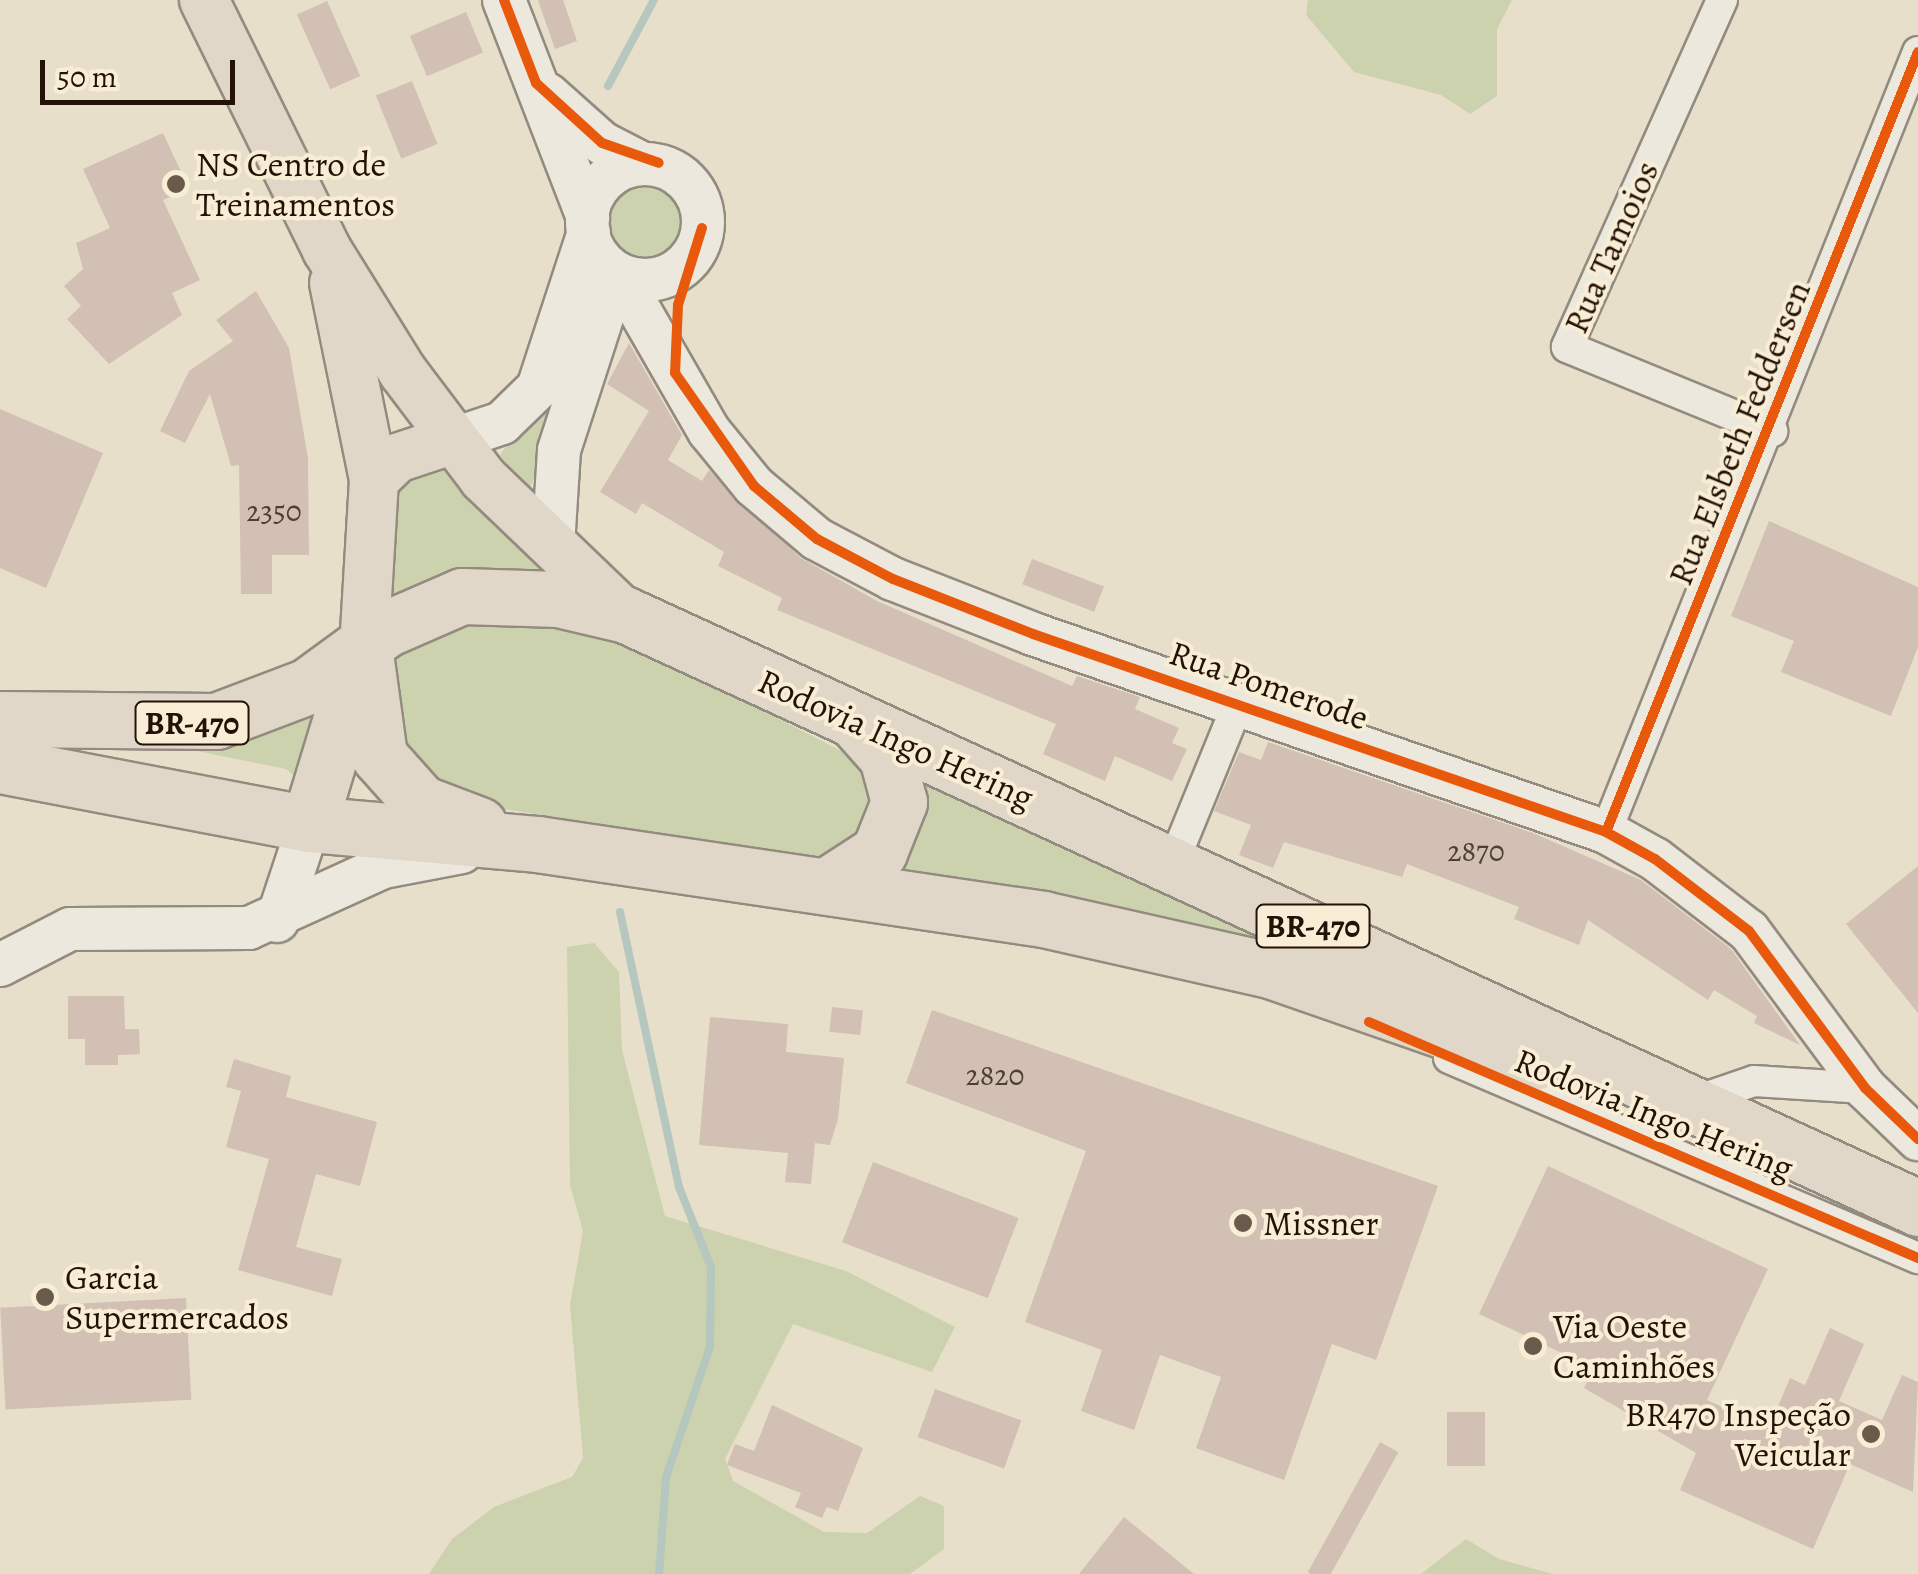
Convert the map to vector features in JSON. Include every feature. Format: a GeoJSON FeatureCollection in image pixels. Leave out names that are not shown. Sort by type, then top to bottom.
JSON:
{"type":"FeatureCollection","features":[{"type":"Feature","properties":{"kind":"highway","name":"Rodovia Ingo Hering"},"geometry":{"type":"LineString","coordinates":[[0,719],[216,721],[308,686],[421,610],[462,596],[558,599],[626,616],[1696,1101],[1766,1140],[1918,1208]]}},
{"type":"Feature","properties":{"kind":"highway"},"geometry":{"type":"LineString","coordinates":[[309,824],[364,646]]}},
{"type":"Feature","properties":{"kind":"highway"},"geometry":{"type":"LineString","coordinates":[[364,646],[379,756],[402,789],[459,819],[537,844]]}},
{"type":"Feature","properties":{"kind":"highway"},"geometry":{"type":"LineString","coordinates":[[828,885],[878,852],[899,802],[887,757],[855,721]]}},
{"type":"Feature","properties":{"kind":"highway","name":"Rodovia Ingo Hering"},"geometry":{"type":"LineString","coordinates":[[0,766],[309,824],[537,844],[1043,920],[1270,970],[1766,1140]]}},
{"type":"Feature","properties":{"kind":"main road"},"geometry":{"type":"LineString","coordinates":[[204,0],[327,250],[451,440],[552,546],[626,616]]}},
{"type":"Feature","properties":{"kind":"main road"},"geometry":{"type":"LineString","coordinates":[[327,250],[374,480],[364,646]]}},
{"type":"Feature","properties":{"kind":"main road"},"geometry":{"type":"LineString","coordinates":[[374,480],[397,458],[451,440]]}},
{"type":"Feature","properties":{"kind":"street"},"geometry":{"type":"LineString","coordinates":[[504,0],[589,225],[618,277],[642,283],[687,262]]}},
{"type":"Feature","properties":{"kind":"street","name":"Rua Tamoios"},"geometry":{"type":"LineString","coordinates":[[1722,0],[1567,348],[1772,430]]}},
{"type":"Feature","properties":{"kind":"street","name":"Rua Elsbeth Feddersen"},"geometry":{"type":"LineString","coordinates":[[1606,832],[1772,430],[1918,52]]}},
{"type":"Feature","properties":{"kind":"street"},"geometry":{"type":"LineString","coordinates":[[536,83],[602,143],[639,162],[676,170],[692,185],[702,228],[687,262],[676,373]]}},
{"type":"Feature","properties":{"kind":"street"},"geometry":{"type":"LineString","coordinates":[[451,440],[502,423],[538,388],[598,190],[639,162]]}},
{"type":"Feature","properties":{"kind":"street"},"geometry":{"type":"LineString","coordinates":[[552,546],[559,450],[618,277]]}},
{"type":"Feature","properties":{"kind":"street","name":"Rua Pomerode"},"geometry":{"type":"LineString","coordinates":[[618,277],[676,373],[754,486],[816,540],[893,579],[1033,634],[1239,701],[1606,832],[1702,889],[1750,931],[1866,1088],[1918,1138]]}},
{"type":"Feature","properties":{"kind":"street"},"geometry":{"type":"LineString","coordinates":[[1172,864],[1239,701]]}},
{"type":"Feature","properties":{"kind":"street"},"geometry":{"type":"LineString","coordinates":[[276,920],[309,824]]}},
{"type":"Feature","properties":{"kind":"street"},"geometry":{"type":"LineString","coordinates":[[0,965],[70,929],[214,930],[276,920],[417,857],[537,844]]}},
{"type":"Feature","properties":{"kind":"street","name":"Rodovia Ingo Hering"},"geometry":{"type":"LineString","coordinates":[[1369,1022],[1918,1258]]}},
{"type":"Feature","properties":{"kind":"street"},"geometry":{"type":"LineString","coordinates":[[1696,1101],[1754,1081],[1866,1088]]}},
{"type":"Feature","properties":{"kind":"green space"},"geometry":{"type":"Polygon","coordinates":[[[1308,0],[1512,0],[1497,29],[1497,96],[1470,114],[1441,95],[1354,72],[1306,15],[1308,0]]]}},
{"type":"Feature","properties":{"kind":"green space"},"geometry":{"type":"Polygon","coordinates":[[[646,186],[672,197],[683,223],[672,249],[646,260],[620,249],[609,223],[620,197],[646,186]]]}},
{"type":"Feature","properties":{"kind":"green space"},"geometry":{"type":"Polygon","coordinates":[[[558,378],[531,486],[523,484],[500,455],[558,378]]]}},
{"type":"Feature","properties":{"kind":"green space"},"geometry":{"type":"Polygon","coordinates":[[[444,465],[483,512],[556,579],[393,603],[398,493],[419,468],[444,465]]]}},
{"type":"Feature","properties":{"kind":"green space"},"geometry":{"type":"Polygon","coordinates":[[[574,614],[853,757],[881,801],[862,841],[820,858],[471,804],[407,768],[391,652],[441,621],[574,614]]]}},
{"type":"Feature","properties":{"kind":"green space"},"geometry":{"type":"Polygon","coordinates":[[[321,699],[307,787],[286,769],[158,743],[321,699]]]}},
{"type":"Feature","properties":{"kind":"green space"},"geometry":{"type":"Polygon","coordinates":[[[918,770],[1533,1038],[896,874],[918,770]]]}},
{"type":"Feature","properties":{"kind":"green space"},"geometry":{"type":"Polygon","coordinates":[[[594,943],[619,972],[622,1050],[665,1216],[846,1271],[955,1327],[932,1372],[793,1324],[725,1459],[733,1481],[824,1532],[867,1533],[920,1496],[944,1506],[944,1549],[910,1574],[429,1574],[452,1539],[494,1507],[572,1477],[583,1458],[570,1305],[583,1231],[570,1185],[567,947],[594,943]]]}},
{"type":"Feature","properties":{"kind":"green space"},"geometry":{"type":"Polygon","coordinates":[[[1466,1539],[1499,1559],[1553,1574],[1421,1574],[1466,1539]]]}},
{"type":"Feature","properties":{"kind":"building"},"geometry":{"type":"Polygon","coordinates":[[[538,0],[563,0],[577,41],[555,49],[538,0]]]}},
{"type":"Feature","properties":{"kind":"building"},"geometry":{"type":"Polygon","coordinates":[[[327,1],[360,76],[330,89],[297,14],[327,1]]]}},
{"type":"Feature","properties":{"kind":"building"},"geometry":{"type":"Polygon","coordinates":[[[466,12],[483,53],[427,76],[410,36],[466,12]]]}},
{"type":"Feature","properties":{"kind":"building"},"geometry":{"type":"Polygon","coordinates":[[[412,81],[437,144],[401,159],[376,96],[412,81]]]}},
{"type":"Feature","properties":{"kind":"building"},"geometry":{"type":"Polygon","coordinates":[[[163,133],[189,189],[163,200],[200,280],[172,293],[182,315],[109,364],[67,319],[81,306],[64,286],[83,269],[76,243],[110,228],[83,169],[163,133]]]}},
{"type":"Feature","properties":{"kind":"building"},"geometry":{"type":"Polygon","coordinates":[[[256,291],[289,348],[308,458],[309,555],[272,555],[272,594],[241,594],[239,465],[231,466],[210,394],[185,443],[160,431],[189,371],[233,341],[216,320],[256,291]]]}},
{"type":"Feature","properties":{"kind":"building"},"geometry":{"type":"Polygon","coordinates":[[[629,343],[682,435],[668,460],[702,481],[709,470],[801,558],[877,601],[1072,686],[1077,676],[1140,697],[1135,709],[1179,728],[1172,743],[1187,749],[1172,781],[1115,756],[1105,781],[1043,754],[1056,724],[777,610],[782,598],[718,566],[724,552],[642,503],[636,514],[600,492],[649,411],[607,384],[629,343]]]}},
{"type":"Feature","properties":{"kind":"building"},"geometry":{"type":"Polygon","coordinates":[[[0,409],[103,453],[46,588],[0,568],[0,409]]]}},
{"type":"Feature","properties":{"kind":"building"},"geometry":{"type":"Polygon","coordinates":[[[1769,521],[1918,587],[1918,647],[1891,716],[1781,672],[1794,641],[1731,616],[1769,521]]]}},
{"type":"Feature","properties":{"kind":"building"},"geometry":{"type":"Polygon","coordinates":[[[1032,559],[1104,587],[1094,612],[1022,584],[1032,559]]]}},
{"type":"Feature","properties":{"kind":"building"},"geometry":{"type":"Polygon","coordinates":[[[1268,742],[1533,833],[1641,880],[1731,949],[1800,1045],[1754,1023],[1757,1016],[1714,990],[1708,1000],[1588,920],[1579,945],[1514,919],[1519,907],[1407,864],[1402,877],[1284,842],[1273,868],[1239,855],[1251,825],[1214,811],[1239,752],[1261,760],[1268,742]]]}},
{"type":"Feature","properties":{"kind":"building"},"geometry":{"type":"Polygon","coordinates":[[[1918,866],[1918,1013],[1846,924],[1918,866]]]}},
{"type":"Feature","properties":{"kind":"building"},"geometry":{"type":"Polygon","coordinates":[[[68,996],[124,996],[125,1029],[139,1029],[140,1054],[118,1055],[118,1065],[85,1065],[85,1039],[68,1039],[68,996]]]}},
{"type":"Feature","properties":{"kind":"building"},"geometry":{"type":"Polygon","coordinates":[[[832,1007],[863,1010],[860,1035],[829,1032],[832,1007]]]}},
{"type":"Feature","properties":{"kind":"building"},"geometry":{"type":"Polygon","coordinates":[[[932,1010],[1438,1186],[1376,1360],[1332,1344],[1284,1480],[1196,1448],[1221,1377],[1160,1355],[1134,1430],[1081,1411],[1102,1350],[1025,1322],[1086,1151],[906,1083],[932,1010]]]}},
{"type":"Feature","properties":{"kind":"building"},"geometry":{"type":"Polygon","coordinates":[[[710,1017],[788,1024],[786,1052],[844,1058],[838,1119],[830,1145],[815,1143],[811,1184],[785,1182],[788,1153],[699,1145],[710,1017]]]}},
{"type":"Feature","properties":{"kind":"building"},"geometry":{"type":"Polygon","coordinates":[[[234,1059],[291,1076],[286,1097],[377,1122],[360,1186],[316,1174],[296,1247],[342,1259],[332,1296],[238,1270],[269,1159],[226,1147],[241,1091],[226,1087],[234,1059]]]}},
{"type":"Feature","properties":{"kind":"building"},"geometry":{"type":"Polygon","coordinates":[[[873,1162],[1019,1218],[988,1298],[842,1242],[873,1162]]]}},
{"type":"Feature","properties":{"kind":"building"},"geometry":{"type":"Polygon","coordinates":[[[1548,1166],[1768,1269],[1707,1400],[1769,1428],[1790,1378],[1805,1385],[1830,1328],[1864,1344],[1839,1401],[1882,1420],[1902,1375],[1918,1382],[1913,1492],[1850,1464],[1813,1549],[1680,1490],[1696,1453],[1584,1388],[1594,1368],[1479,1314],[1548,1166]]]}},
{"type":"Feature","properties":{"kind":"building"},"geometry":{"type":"Polygon","coordinates":[[[186,1298],[191,1400],[6,1410],[0,1308],[186,1298]]]}},
{"type":"Feature","properties":{"kind":"building"},"geometry":{"type":"Polygon","coordinates":[[[935,1389],[1021,1420],[1004,1468],[918,1437],[935,1389]]]}},
{"type":"Feature","properties":{"kind":"building"},"geometry":{"type":"Polygon","coordinates":[[[772,1405],[863,1448],[838,1511],[827,1507],[822,1518],[795,1507],[801,1493],[727,1465],[735,1444],[754,1451],[772,1405]]]}},
{"type":"Feature","properties":{"kind":"building"},"geometry":{"type":"Polygon","coordinates":[[[1447,1412],[1485,1412],[1485,1466],[1447,1466],[1447,1412]]]}},
{"type":"Feature","properties":{"kind":"building"},"geometry":{"type":"Polygon","coordinates":[[[1380,1442],[1398,1452],[1331,1574],[1308,1572],[1380,1442]]]}},
{"type":"Feature","properties":{"kind":"building"},"geometry":{"type":"Polygon","coordinates":[[[1124,1517],[1194,1574],[1079,1574],[1124,1517]]]}},
{"type":"Feature","properties":{"kind":"waterway"},"geometry":{"type":"LineString","coordinates":[[608,86],[654,0]]}},
{"type":"Feature","properties":{"kind":"waterway"},"geometry":{"type":"LineString","coordinates":[[620,912],[679,1187],[711,1267],[710,1347],[666,1477],[659,1574]]}},
{"type":"Feature","properties":{"kind":"cycle path"},"geometry":{"type":"LineString","coordinates":[[504,0],[536,83],[602,143],[659,163]]}},
{"type":"Feature","properties":{"kind":"cycle path"},"geometry":{"type":"LineString","coordinates":[[1606,832],[1918,52]]}},
{"type":"Feature","properties":{"kind":"cycle path"},"geometry":{"type":"LineString","coordinates":[[702,228],[678,305],[675,373],[754,486],[817,539],[893,579],[1033,634],[1606,832],[1655,859],[1749,931],[1865,1088],[1918,1139]]}},
{"type":"Feature","properties":{"kind":"cycle path"},"geometry":{"type":"LineString","coordinates":[[1369,1022],[1918,1258]]}},
{"type":"Feature","properties":{"kind":"place","name":"NS Centro de Treinamentos"},"geometry":{"type":"Point","coordinates":[176,184]}},
{"type":"Feature","properties":{"kind":"place","name":"Missner"},"geometry":{"type":"Point","coordinates":[1243,1223]}},
{"type":"Feature","properties":{"kind":"place","name":"Garcia Supermercados"},"geometry":{"type":"Point","coordinates":[45,1297]}},
{"type":"Feature","properties":{"kind":"place","name":"Via Oeste Caminhões"},"geometry":{"type":"Point","coordinates":[1533,1346]}},
{"type":"Feature","properties":{"kind":"place","name":"BR470 Inspeção Veicular"},"geometry":{"type":"Point","coordinates":[1871,1434]}}]}
